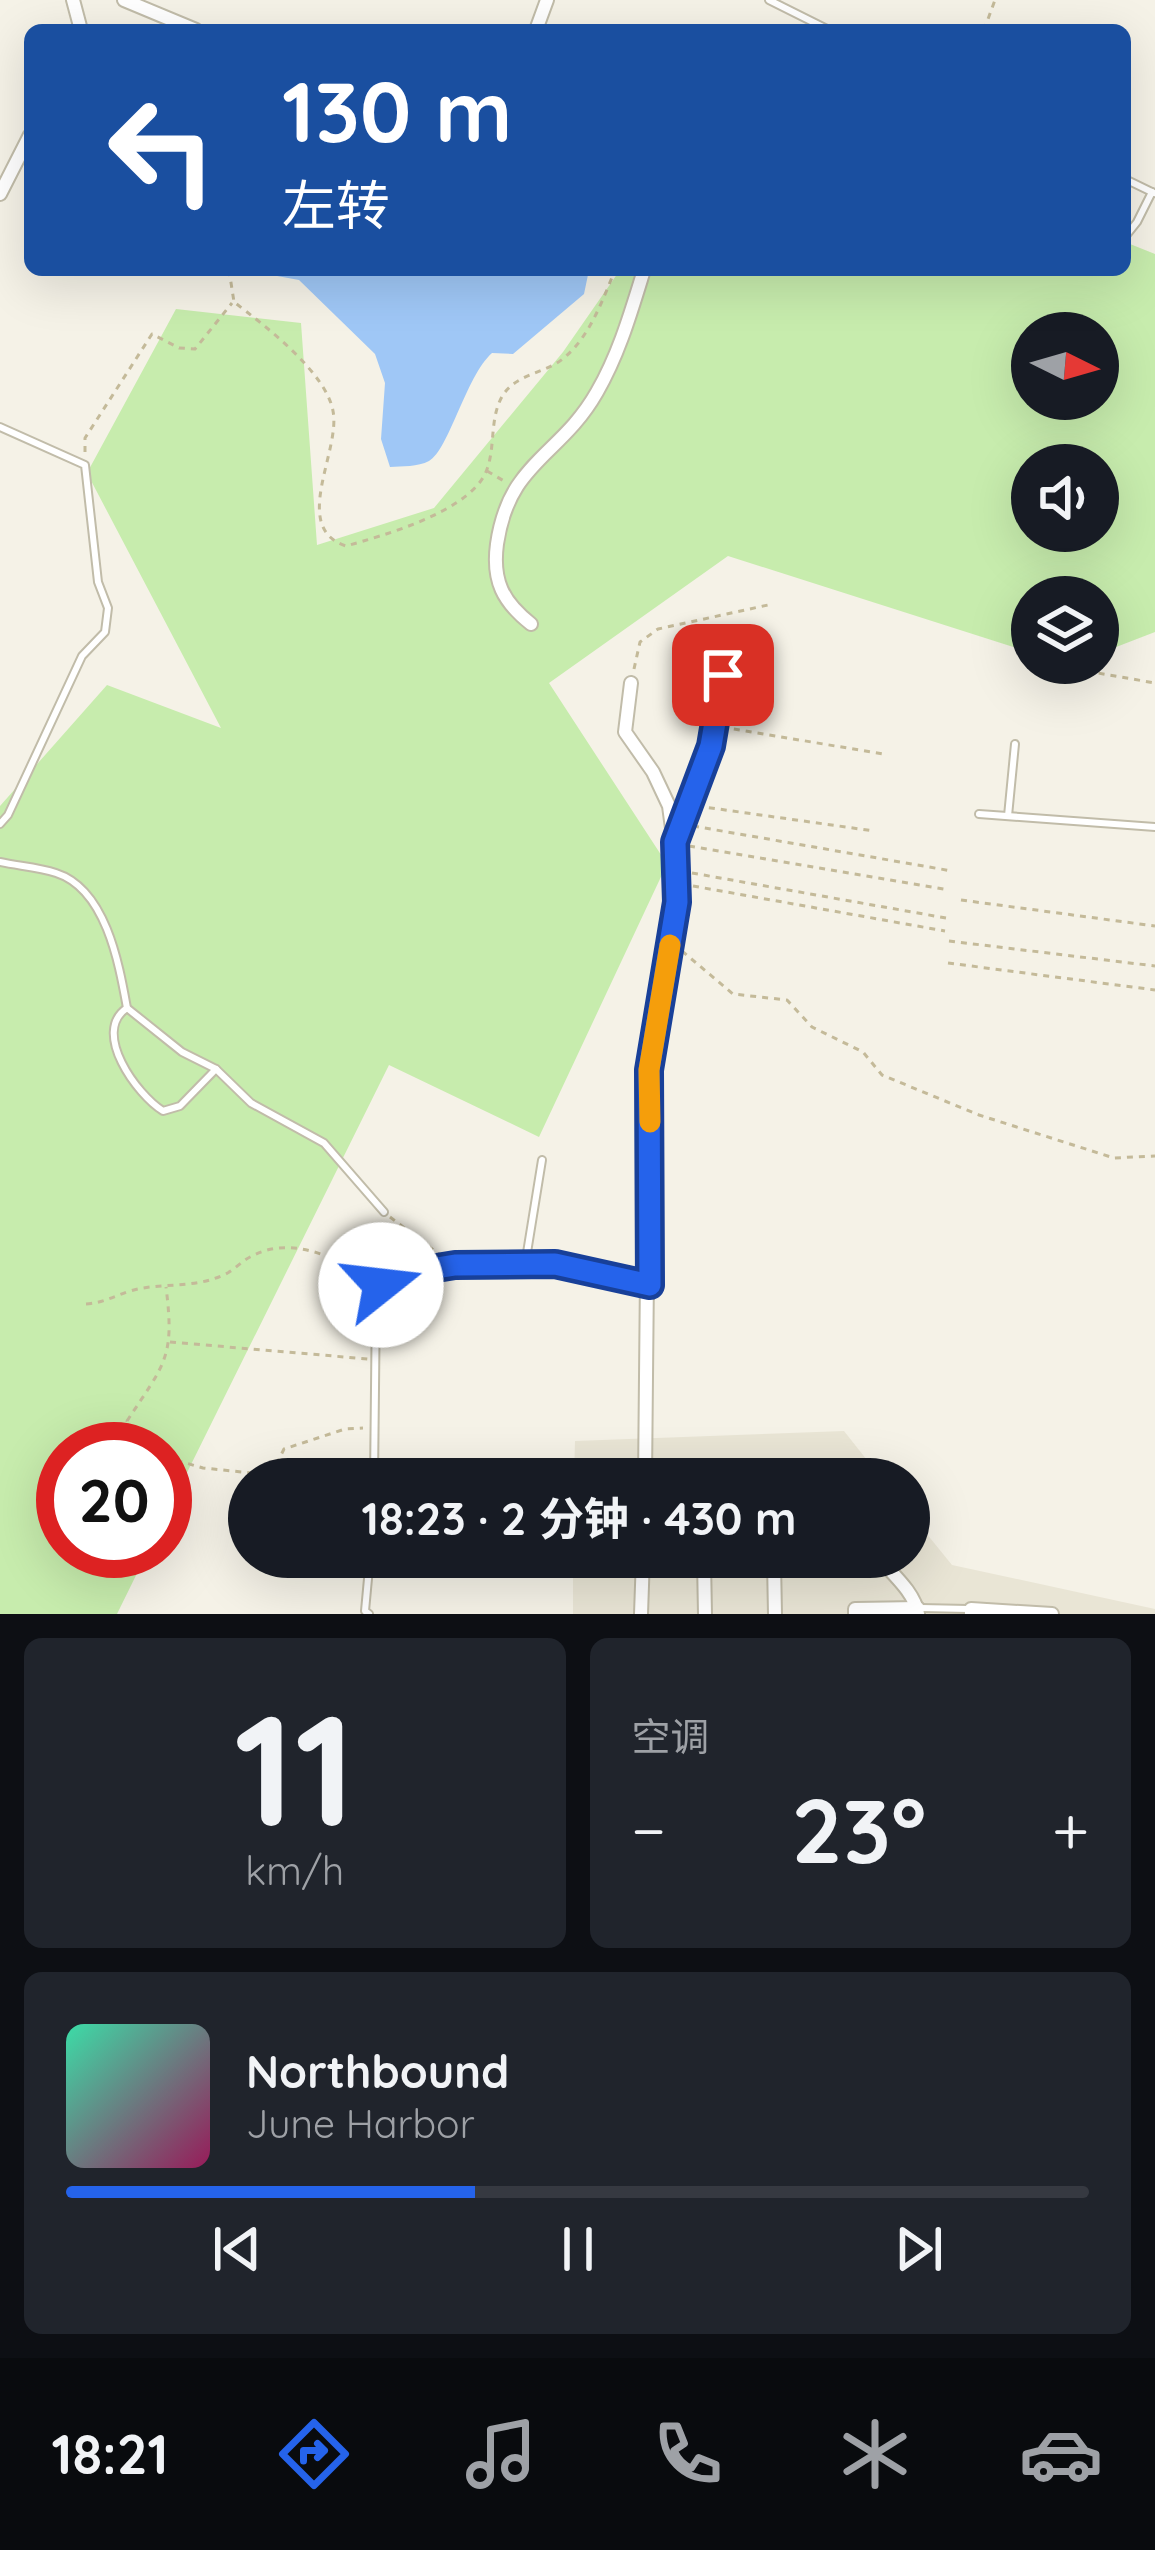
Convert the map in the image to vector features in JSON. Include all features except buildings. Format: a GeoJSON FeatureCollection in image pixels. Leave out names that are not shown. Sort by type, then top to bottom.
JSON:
{"type":"FeatureCollection","features":[{"type":"Feature","properties":{"kind":"street"},"geometry":{"type":"LineString","coordinates":[[124,0],[182,24]]}},
{"type":"Feature","properties":{"kind":"street"},"geometry":{"type":"LineString","coordinates":[[0,194],[24,147]]}},
{"type":"Feature","properties":{"kind":"street"},"geometry":{"type":"LineString","coordinates":[[531,624],[506,605],[497,581],[501,518],[527,470],[577,425],[598,391],[620,346],[642,276]]}},
{"type":"Feature","properties":{"kind":"street"},"geometry":{"type":"LineString","coordinates":[[631,683],[625,732],[653,772],[669,806],[678,880],[649,1070],[646,1458]]}},
{"type":"Feature","properties":{"kind":"street"},"geometry":{"type":"LineString","coordinates":[[641,1614],[642,1578]]}},
{"type":"Feature","properties":{"kind":"street"},"geometry":{"type":"LineString","coordinates":[[704,1578],[705,1614]]}},
{"type":"Feature","properties":{"kind":"street"},"geometry":{"type":"LineString","coordinates":[[774,1578],[775,1614]]}},
{"type":"Feature","properties":{"kind":"street"},"geometry":{"type":"LineString","coordinates":[[894,1578],[918,1611]]}},
{"type":"Feature","properties":{"kind":"street"},"geometry":{"type":"LineString","coordinates":[[855,1614],[855,1610],[918,1611]]}},
{"type":"Feature","properties":{"kind":"street"},"geometry":{"type":"LineString","coordinates":[[971,1611],[1052,1614]]}},
{"type":"Feature","properties":{"kind":"lane"},"geometry":{"type":"LineString","coordinates":[[769,0],[817,24]]}},
{"type":"Feature","properties":{"kind":"lane"},"geometry":{"type":"LineString","coordinates":[[1131,228],[1154,193]]}},
{"type":"Feature","properties":{"kind":"lane"},"geometry":{"type":"LineString","coordinates":[[0,427],[85,465],[98,583],[108,608],[105,632],[82,656],[0,824]]}},
{"type":"Feature","properties":{"kind":"lane"},"geometry":{"type":"LineString","coordinates":[[675,847],[715,726],[723,675]]}},
{"type":"Feature","properties":{"kind":"lane"},"geometry":{"type":"LineString","coordinates":[[1008,816],[1015,744]]}},
{"type":"Feature","properties":{"kind":"lane"},"geometry":{"type":"LineString","coordinates":[[979,814],[1155,827]]}},
{"type":"Feature","properties":{"kind":"lane"},"geometry":{"type":"LineString","coordinates":[[0,862],[61,874],[98,907],[117,954],[127,1008],[182,1052],[216,1069],[251,1103],[324,1143],[384,1212]]}},
{"type":"Feature","properties":{"kind":"lane"},"geometry":{"type":"LineString","coordinates":[[127,1008],[115,1016],[110,1028],[115,1050],[151,1104],[163,1112],[180,1106],[216,1069]]}},
{"type":"Feature","properties":{"kind":"lane"},"geometry":{"type":"LineString","coordinates":[[525,1264],[542,1160]]}},
{"type":"Feature","properties":{"kind":"lane"},"geometry":{"type":"LineString","coordinates":[[375,1458],[376,1297],[388,1276],[455,1265],[555,1264],[650,1285]]}},
{"type":"Feature","properties":{"kind":"lane"},"geometry":{"type":"LineString","coordinates":[[368,1578],[365,1611],[369,1614]]}},
{"type":"Feature","properties":{"kind":"lane"},"geometry":{"type":"LineString","coordinates":[[918,1611],[971,1611]]}},
{"type":"Feature","properties":{"kind":"path"},"geometry":{"type":"LineString","coordinates":[[230,276],[234,302],[275,333],[324,390],[334,412],[320,517],[334,543],[346,547],[450,508],[483,477],[495,413],[504,393],[522,377],[564,358],[596,316],[613,276]]}},
{"type":"Feature","properties":{"kind":"path"},"geometry":{"type":"LineString","coordinates":[[85,465],[85,438],[152,334],[179,348],[195,349],[234,302]]}},
{"type":"Feature","properties":{"kind":"path"},"geometry":{"type":"LineString","coordinates":[[485,470],[514,488]]}},
{"type":"Feature","properties":{"kind":"path"},"geometry":{"type":"LineString","coordinates":[[631,683],[640,642],[658,629],[768,605]]}},
{"type":"Feature","properties":{"kind":"path"},"geometry":{"type":"LineString","coordinates":[[1119,677],[1155,683]]}},
{"type":"Feature","properties":{"kind":"path"},"geometry":{"type":"LineString","coordinates":[[715,726],[883,754]]}},
{"type":"Feature","properties":{"kind":"path"},"geometry":{"type":"LineString","coordinates":[[688,805],[874,832]]}},
{"type":"Feature","properties":{"kind":"path"},"geometry":{"type":"LineString","coordinates":[[681,824],[952,871]]}},
{"type":"Feature","properties":{"kind":"path"},"geometry":{"type":"LineString","coordinates":[[675,847],[701,847],[949,890]]}},
{"type":"Feature","properties":{"kind":"path"},"geometry":{"type":"LineString","coordinates":[[678,880],[946,919]]}},
{"type":"Feature","properties":{"kind":"path"},"geometry":{"type":"LineString","coordinates":[[678,880],[945,931]]}},
{"type":"Feature","properties":{"kind":"path"},"geometry":{"type":"LineString","coordinates":[[961,900],[1155,926]]}},
{"type":"Feature","properties":{"kind":"path"},"geometry":{"type":"LineString","coordinates":[[671,941],[733,994],[787,1000],[812,1027],[863,1052],[882,1075],[979,1114],[1114,1158],[1155,1156]]}},
{"type":"Feature","properties":{"kind":"path"},"geometry":{"type":"LineString","coordinates":[[949,941],[1155,966]]}},
{"type":"Feature","properties":{"kind":"path"},"geometry":{"type":"LineString","coordinates":[[948,963],[1155,990]]}},
{"type":"Feature","properties":{"kind":"path"},"geometry":{"type":"LineString","coordinates":[[384,1212],[455,1265]]}},
{"type":"Feature","properties":{"kind":"path"},"geometry":{"type":"LineString","coordinates":[[86,1304],[105,1303],[130,1291],[184,1287],[224,1276],[251,1256],[292,1247],[343,1262],[381,1285]]}},
{"type":"Feature","properties":{"kind":"path"},"geometry":{"type":"LineString","coordinates":[[128,1422],[158,1373],[170,1342],[166,1286]]}},
{"type":"Feature","properties":{"kind":"path"},"geometry":{"type":"LineString","coordinates":[[170,1342],[375,1360]]}},
{"type":"Feature","properties":{"kind":"path"},"geometry":{"type":"LineString","coordinates":[[192,1465],[271,1475],[284,1450],[345,1429],[376,1428]]}},
{"type":"Feature","properties":{"kind":"shaded area"},"geometry":{"type":"Polygon","coordinates":[[[844,1431],[865,1458],[575,1458],[575,1441],[844,1431]]]}},
{"type":"Feature","properties":{"kind":"shaded area"},"geometry":{"type":"Polygon","coordinates":[[[930,1538],[952,1565],[1155,1609],[1155,1614],[573,1614],[573,1578],[930,1578],[930,1538]]]}},
{"type":"Feature","properties":{"kind":"green space"},"geometry":{"type":"Polygon","coordinates":[[[1131,244],[1155,254],[1155,632],[1119,646],[1119,576],[1011,576],[1011,646],[728,556],[549,683],[667,864],[539,1137],[389,1065],[192,1463],[192,1422],[36,1422],[36,1578],[135,1578],[117,1614],[0,1614],[0,806],[107,685],[221,728],[87,473],[176,309],[301,323],[317,545],[434,508],[563,352],[616,276],[1131,276],[1131,244]]]}},
{"type":"Feature","properties":{"kind":"water"},"geometry":{"type":"Polygon","coordinates":[[[277,276],[588,276],[584,294],[513,354],[492,353],[466,394],[444,443],[429,461],[390,467],[381,439],[385,383],[375,354],[299,280],[277,276]]]}},
{"type":"Feature","properties":{"kind":"slow traffic"},"geometry":{"type":"LineString","coordinates":[[650,1122],[649,1070],[670,945]]}},
{"type":"Feature","properties":{"kind":"route"},"geometry":{"type":"LineString","coordinates":[[381,1285],[388,1276],[455,1265],[555,1264],[650,1285],[649,1070],[677,902],[675,842],[711,746],[723,675]]}}]}
